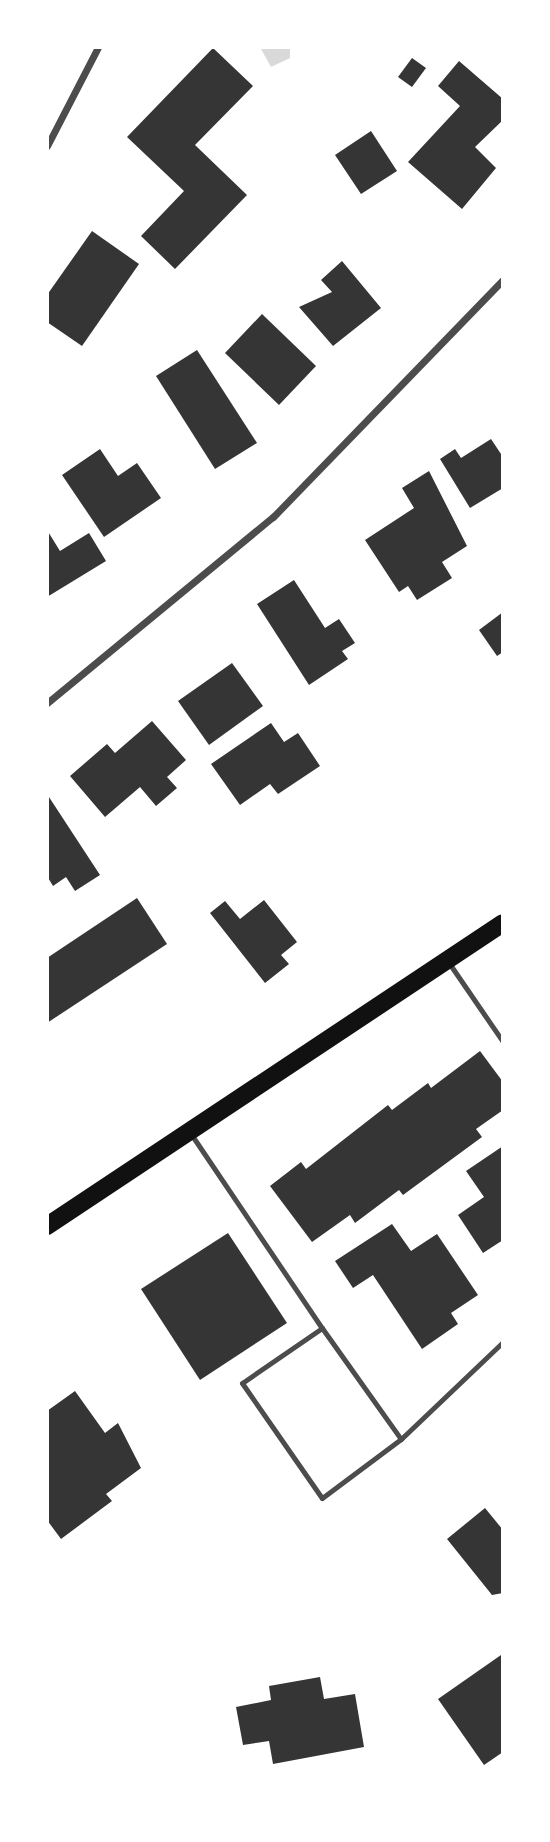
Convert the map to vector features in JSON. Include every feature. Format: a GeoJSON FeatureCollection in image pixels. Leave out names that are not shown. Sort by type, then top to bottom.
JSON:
{"type":"FeatureCollection","features":[{"type":"Feature","properties":{"kind":"main road"},"geometry":{"type":"LineString","coordinates":[[47,1226],[503,923]]}},
{"type":"Feature","properties":{"kind":"street"},"geometry":{"type":"LineString","coordinates":[[47,146],[98,47]]}},
{"type":"Feature","properties":{"kind":"street"},"geometry":{"type":"LineString","coordinates":[[47,703],[273,517],[503,280]]}},
{"type":"Feature","properties":{"kind":"lane"},"geometry":{"type":"LineString","coordinates":[[447,960],[503,1042]]}},
{"type":"Feature","properties":{"kind":"lane"},"geometry":{"type":"LineString","coordinates":[[189,1131],[322,1328],[401,1439]]}},
{"type":"Feature","properties":{"kind":"lane"},"geometry":{"type":"LineString","coordinates":[[322,1328],[242,1383],[322,1498],[401,1439],[503,1342]]}},
{"type":"Feature","properties":{"kind":"shaded area"},"geometry":{"type":"Polygon","coordinates":[[[260,47],[290,47],[290,58],[271,67],[260,47]]]}},
{"type":"Feature","properties":{"kind":"building"},"geometry":{"type":"Polygon","coordinates":[[[213,48],[253,86],[195,145],[247,195],[175,269],[141,236],[184,191],[127,137],[213,48]]]}},
{"type":"Feature","properties":{"kind":"building"},"geometry":{"type":"Polygon","coordinates":[[[412,58],[426,68],[412,87],[398,77],[412,58]]]}},
{"type":"Feature","properties":{"kind":"building"},"geometry":{"type":"Polygon","coordinates":[[[459,61],[503,99],[503,120],[475,147],[496,168],[462,209],[408,162],[460,106],[438,86],[459,61]]]}},
{"type":"Feature","properties":{"kind":"building"},"geometry":{"type":"Polygon","coordinates":[[[371,131],[397,171],[361,194],[335,155],[371,131]]]}},
{"type":"Feature","properties":{"kind":"building"},"geometry":{"type":"Polygon","coordinates":[[[92,231],[139,264],[82,346],[47,322],[47,295],[92,231]]]}},
{"type":"Feature","properties":{"kind":"building"},"geometry":{"type":"Polygon","coordinates":[[[342,261],[381,308],[333,346],[299,307],[332,292],[321,280],[342,261]]]}},
{"type":"Feature","properties":{"kind":"building"},"geometry":{"type":"Polygon","coordinates":[[[262,314],[316,366],[279,405],[225,353],[262,314]]]}},
{"type":"Feature","properties":{"kind":"building"},"geometry":{"type":"Polygon","coordinates":[[[197,350],[257,443],[215,469],[156,376],[197,350]]]}},
{"type":"Feature","properties":{"kind":"building"},"geometry":{"type":"Polygon","coordinates":[[[491,439],[503,457],[503,488],[470,508],[440,459],[455,449],[461,458],[491,439]]]}},
{"type":"Feature","properties":{"kind":"building"},"geometry":{"type":"Polygon","coordinates":[[[100,449],[118,476],[137,463],[161,498],[104,537],[62,475],[100,449]]]}},
{"type":"Feature","properties":{"kind":"building"},"geometry":{"type":"Polygon","coordinates":[[[429,471],[467,546],[442,562],[452,578],[417,600],[408,586],[399,592],[365,540],[414,508],[402,488],[429,471]]]}},
{"type":"Feature","properties":{"kind":"building"},"geometry":{"type":"Polygon","coordinates":[[[47,530],[60,551],[89,533],[106,561],[47,597],[47,530]]]}},
{"type":"Feature","properties":{"kind":"building"},"geometry":{"type":"Polygon","coordinates":[[[294,580],[325,628],[339,619],[355,643],[342,651],[348,659],[309,685],[257,604],[294,580]]]}},
{"type":"Feature","properties":{"kind":"building"},"geometry":{"type":"Polygon","coordinates":[[[503,612],[503,652],[497,656],[479,630],[503,612]]]}},
{"type":"Feature","properties":{"kind":"building"},"geometry":{"type":"Polygon","coordinates":[[[232,663],[263,706],[209,745],[178,701],[232,663]]]}},
{"type":"Feature","properties":{"kind":"building"},"geometry":{"type":"Polygon","coordinates":[[[152,721],[186,760],[167,777],[177,788],[156,806],[140,787],[105,817],[70,776],[107,744],[115,753],[152,721]]]}},
{"type":"Feature","properties":{"kind":"building"},"geometry":{"type":"Polygon","coordinates":[[[271,723],[284,742],[298,733],[320,766],[278,794],[270,784],[240,805],[211,764],[271,723]]]}},
{"type":"Feature","properties":{"kind":"building"},"geometry":{"type":"Polygon","coordinates":[[[47,794],[100,875],[75,891],[66,877],[53,886],[47,876],[47,794]]]}},
{"type":"Feature","properties":{"kind":"building"},"geometry":{"type":"Polygon","coordinates":[[[137,898],[167,944],[47,1023],[47,958],[137,898]]]}},
{"type":"Feature","properties":{"kind":"building"},"geometry":{"type":"Polygon","coordinates":[[[264,900],[297,942],[281,955],[289,964],[265,983],[210,913],[225,901],[240,919],[264,900]]]}},
{"type":"Feature","properties":{"kind":"building"},"geometry":{"type":"Polygon","coordinates":[[[480,1051],[503,1082],[503,1110],[476,1129],[482,1137],[403,1195],[399,1190],[355,1223],[350,1215],[312,1242],[270,1186],[301,1162],[306,1169],[388,1105],[392,1110],[428,1083],[431,1088],[480,1051]]]}},
{"type":"Feature","properties":{"kind":"building"},"geometry":{"type":"Polygon","coordinates":[[[503,1146],[503,1240],[483,1253],[458,1215],[484,1197],[466,1171],[503,1146]]]}},
{"type":"Feature","properties":{"kind":"building"},"geometry":{"type":"Polygon","coordinates":[[[392,1224],[411,1251],[437,1234],[478,1295],[451,1313],[458,1324],[422,1349],[373,1275],[353,1288],[335,1261],[392,1224]]]}},
{"type":"Feature","properties":{"kind":"building"},"geometry":{"type":"Polygon","coordinates":[[[228,1233],[287,1323],[200,1380],[141,1289],[228,1233]]]}},
{"type":"Feature","properties":{"kind":"building"},"geometry":{"type":"Polygon","coordinates":[[[75,1391],[105,1433],[118,1423],[141,1468],[106,1494],[112,1501],[61,1539],[47,1520],[47,1411],[75,1391]]]}},
{"type":"Feature","properties":{"kind":"building"},"geometry":{"type":"Polygon","coordinates":[[[485,1508],[503,1530],[503,1593],[492,1595],[447,1539],[485,1508]]]}},
{"type":"Feature","properties":{"kind":"building"},"geometry":{"type":"Polygon","coordinates":[[[501,1655],[503,1752],[484,1765],[438,1699],[501,1655]]]}},
{"type":"Feature","properties":{"kind":"building"},"geometry":{"type":"Polygon","coordinates":[[[320,1677],[324,1699],[355,1694],[364,1747],[273,1764],[269,1741],[243,1745],[236,1707],[271,1700],[269,1686],[320,1677]]]}}]}
